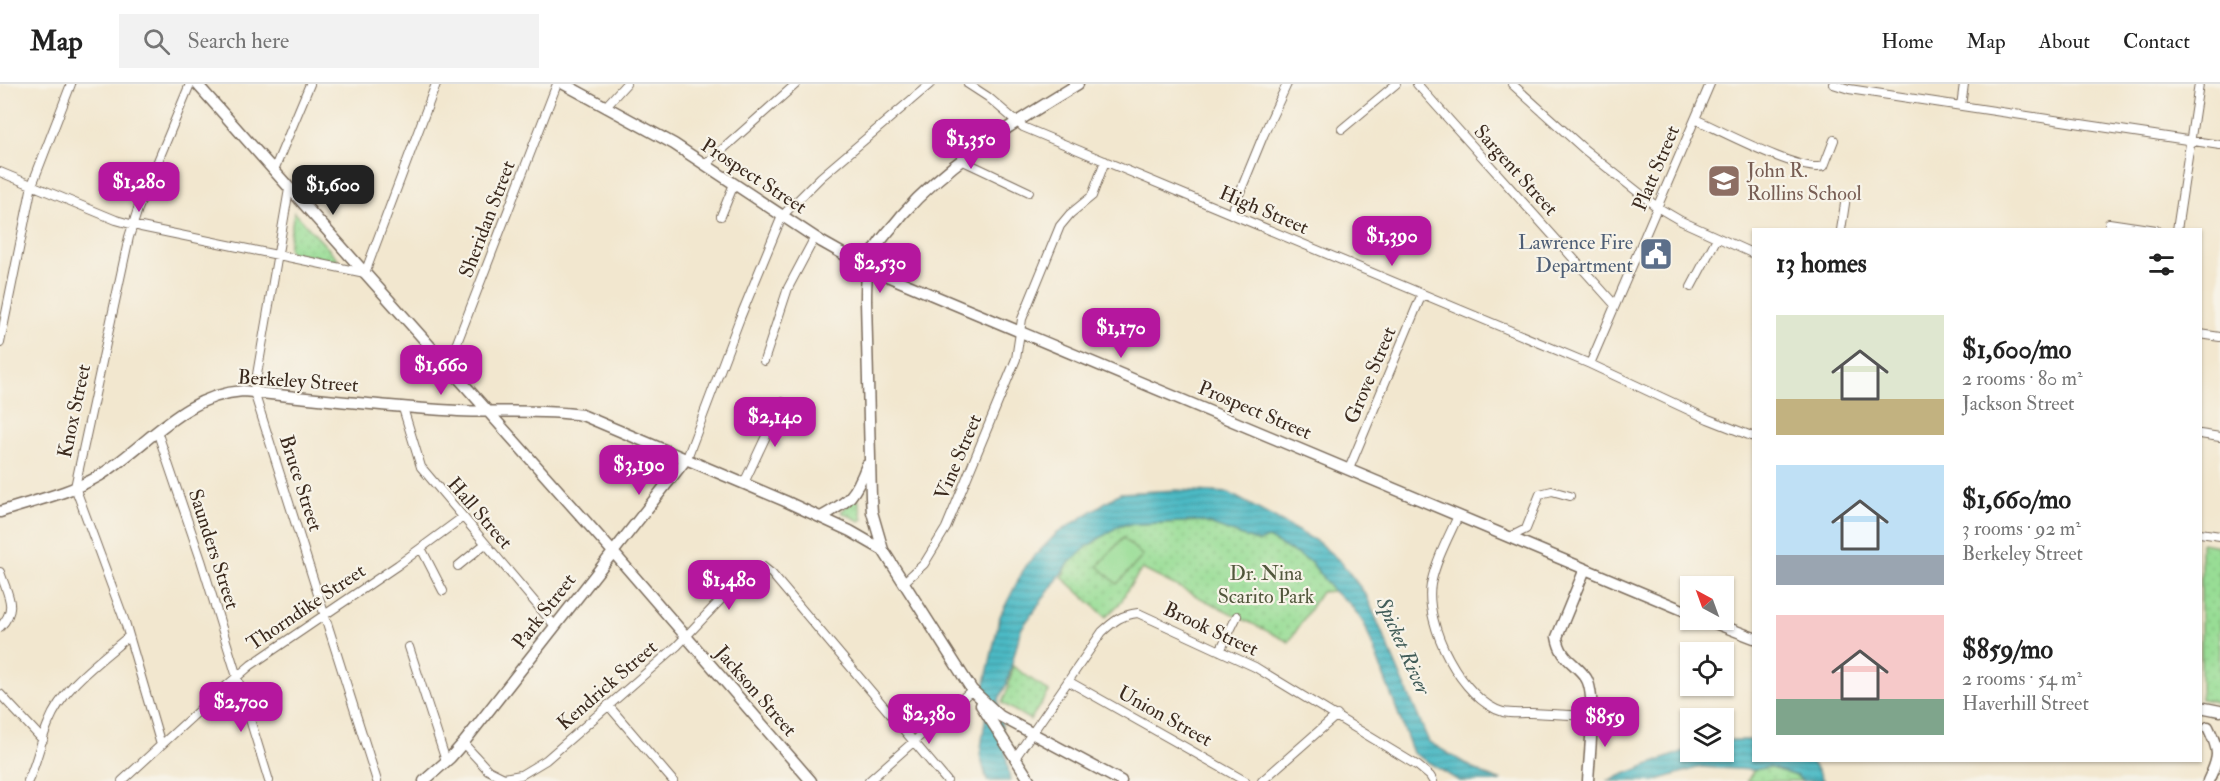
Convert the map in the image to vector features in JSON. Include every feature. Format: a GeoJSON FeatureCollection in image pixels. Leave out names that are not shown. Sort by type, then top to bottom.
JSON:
{"type":"FeatureCollection","features":[{"type":"Feature","properties":{"kind":"street"},"geometry":{"type":"LineString","coordinates":[[0,342],[32,185],[71,84]]}},
{"type":"Feature","properties":{"kind":"street","name":"Knox Street"},"geometry":{"type":"LineString","coordinates":[[161,745],[129,636],[75,487],[133,225],[190,84]]}},
{"type":"Feature","properties":{"kind":"street","name":"Jackson Street"},"geometry":{"type":"LineString","coordinates":[[197,84],[613,552],[811,781]]}},
{"type":"Feature","properties":{"kind":"street"},"geometry":{"type":"LineString","coordinates":[[274,170],[310,84]]}},
{"type":"Feature","properties":{"kind":"street"},"geometry":{"type":"LineString","coordinates":[[0,172],[133,225],[364,273],[436,84]]}},
{"type":"Feature","properties":{"kind":"street","name":"Sheridan Street"},"geometry":{"type":"LineString","coordinates":[[448,366],[557,84]]}},
{"type":"Feature","properties":{"kind":"street","name":"Prospect Street"},"geometry":{"type":"LineString","coordinates":[[564,84],[674,144],[782,216],[868,268],[1680,609]]}},
{"type":"Feature","properties":{"kind":"street"},"geometry":{"type":"LineString","coordinates":[[606,106],[626,84]]}},
{"type":"Feature","properties":{"kind":"street"},"geometry":{"type":"LineString","coordinates":[[705,165],[796,84]]}},
{"type":"Feature","properties":{"kind":"street"},"geometry":{"type":"LineString","coordinates":[[687,458],[740,318],[782,216],[821,177],[930,84]]}},
{"type":"Feature","properties":{"kind":"street","name":"High Street"},"geometry":{"type":"LineString","coordinates":[[968,84],[1023,127],[1590,364],[1708,419],[1752,436]]}},
{"type":"Feature","properties":{"kind":"street"},"geometry":{"type":"LineString","coordinates":[[1030,781],[883,550],[872,512],[869,459],[866,301],[868,268],[874,250],[934,182],[961,160],[1078,84]]}},
{"type":"Feature","properties":{"kind":"street"},"geometry":{"type":"LineString","coordinates":[[1231,214],[1287,84]]}},
{"type":"Feature","properties":{"kind":"street"},"geometry":{"type":"LineString","coordinates":[[1342,129],[1396,84]]}},
{"type":"Feature","properties":{"kind":"street","name":"Sargent Street"},"geometry":{"type":"LineString","coordinates":[[1417,84],[1615,305]]}},
{"type":"Feature","properties":{"kind":"street"},"geometry":{"type":"LineString","coordinates":[[1512,84],[1586,150],[1657,207],[1752,253]]}},
{"type":"Feature","properties":{"kind":"street","name":"Platt Street"},"geometry":{"type":"LineString","coordinates":[[1590,364],[1710,84]]}},
{"type":"Feature","properties":{"kind":"street"},"geometry":{"type":"LineString","coordinates":[[1833,84],[1849,89],[2220,145]]}},
{"type":"Feature","properties":{"kind":"street"},"geometry":{"type":"LineString","coordinates":[[1961,106],[1964,84]]}},
{"type":"Feature","properties":{"kind":"street"},"geometry":{"type":"LineString","coordinates":[[2177,228],[2199,84]]}},
{"type":"Feature","properties":{"kind":"street"},"geometry":{"type":"LineString","coordinates":[[1695,119],[1807,167],[1824,166],[1834,140]]}},
{"type":"Feature","properties":{"kind":"street"},"geometry":{"type":"LineString","coordinates":[[961,160],[1029,192]]}},
{"type":"Feature","properties":{"kind":"street","name":"Vine Street"},"geometry":{"type":"LineString","coordinates":[[904,582],[924,564],[946,528],[1016,359],[1022,333],[1022,319],[1060,226],[1070,214],[1089,199],[1105,161]]}},
{"type":"Feature","properties":{"kind":"street"},"geometry":{"type":"LineString","coordinates":[[721,216],[734,184]]}},
{"type":"Feature","properties":{"kind":"street","name":"Bruce Street"},"geometry":{"type":"LineString","coordinates":[[289,189],[254,392],[377,781]]}},
{"type":"Feature","properties":{"kind":"street"},"geometry":{"type":"LineString","coordinates":[[1841,228],[1846,197]]}},
{"type":"Feature","properties":{"kind":"street"},"geometry":{"type":"LineString","coordinates":[[2109,223],[2143,228]]}},
{"type":"Feature","properties":{"kind":"street"},"geometry":{"type":"LineString","coordinates":[[764,361],[788,288],[815,237]]}},
{"type":"Feature","properties":{"kind":"street"},"geometry":{"type":"LineString","coordinates":[[1691,287],[1717,238]]}},
{"type":"Feature","properties":{"kind":"street","name":"Grove Street"},"geometry":{"type":"LineString","coordinates":[[1349,469],[1422,294]]}},
{"type":"Feature","properties":{"kind":"street"},"geometry":{"type":"LineString","coordinates":[[2202,334],[2220,338]]}},
{"type":"Feature","properties":{"kind":"street","name":"Berkeley Street"},"geometry":{"type":"LineString","coordinates":[[0,512],[75,487],[105,472],[178,415],[210,398],[231,392],[254,392],[403,408],[489,412],[560,412],[582,415],[821,517],[883,550]]}},
{"type":"Feature","properties":{"kind":"street"},"geometry":{"type":"LineString","coordinates":[[744,483],[782,402]]}},
{"type":"Feature","properties":{"kind":"street","name":"Hall Street"},"geometry":{"type":"LineString","coordinates":[[403,408],[421,467],[555,626]]}},
{"type":"Feature","properties":{"kind":"street","name":"Saunders Street"},"geometry":{"type":"LineString","coordinates":[[157,431],[201,561],[269,781]]}},
{"type":"Feature","properties":{"kind":"street"},"geometry":{"type":"LineString","coordinates":[[2202,434],[2220,437]]}},
{"type":"Feature","properties":{"kind":"street","name":"Park Street"},"geometry":{"type":"LineString","coordinates":[[424,781],[463,743],[687,458]]}},
{"type":"Feature","properties":{"kind":"street"},"geometry":{"type":"LineString","coordinates":[[821,517],[838,507],[858,489],[869,459]]}},
{"type":"Feature","properties":{"kind":"street"},"geometry":{"type":"LineString","coordinates":[[1510,537],[1526,529],[1540,494],[1552,491],[1570,496]]}},
{"type":"Feature","properties":{"kind":"street"},"geometry":{"type":"LineString","coordinates":[[1458,516],[1438,558],[1431,584],[1430,609],[1440,638],[1458,675],[1486,704],[1505,712],[1591,716]]}},
{"type":"Feature","properties":{"kind":"street","name":"Thorndike Street"},"geometry":{"type":"LineString","coordinates":[[122,781],[237,677],[463,517]]}},
{"type":"Feature","properties":{"kind":"street"},"geometry":{"type":"LineString","coordinates":[[2202,533],[2220,536]]}},
{"type":"Feature","properties":{"kind":"street"},"geometry":{"type":"LineString","coordinates":[[458,566],[485,544]]}},
{"type":"Feature","properties":{"kind":"street"},"geometry":{"type":"LineString","coordinates":[[421,548],[443,591]]}},
{"type":"Feature","properties":{"kind":"street","name":"Kendrick Street"},"geometry":{"type":"LineString","coordinates":[[463,743],[488,770],[504,778],[521,775],[546,760],[686,637],[744,574],[762,566],[772,574],[913,742]]}},
{"type":"Feature","properties":{"kind":"street"},"geometry":{"type":"LineString","coordinates":[[1585,569],[1557,637],[1566,659],[1587,680],[1591,697],[1588,780]]}},
{"type":"Feature","properties":{"kind":"street"},"geometry":{"type":"LineString","coordinates":[[0,572],[12,608],[10,615],[0,627]]}},
{"type":"Feature","properties":{"kind":"street","name":"Brook Street"},"geometry":{"type":"LineString","coordinates":[[1013,754],[1102,632],[1116,619],[1126,614],[1138,613],[1255,667],[1418,766],[1433,781]]}},
{"type":"Feature","properties":{"kind":"street"},"geometry":{"type":"LineString","coordinates":[[1221,651],[1237,616]]}},
{"type":"Feature","properties":{"kind":"street"},"geometry":{"type":"LineString","coordinates":[[1733,630],[1752,637]]}},
{"type":"Feature","properties":{"kind":"street"},"geometry":{"type":"LineString","coordinates":[[31,780],[43,740],[58,705],[73,684],[129,636]]}},
{"type":"Feature","properties":{"kind":"street"},"geometry":{"type":"LineString","coordinates":[[409,646],[446,761]]}},
{"type":"Feature","properties":{"kind":"street","name":"Union Street"},"geometry":{"type":"LineString","coordinates":[[1068,681],[1245,781]]}},
{"type":"Feature","properties":{"kind":"street"},"geometry":{"type":"LineString","coordinates":[[0,694],[43,740]]}},
{"type":"Feature","properties":{"kind":"street"},"geometry":{"type":"LineString","coordinates":[[869,781],[913,742],[975,694]]}},
{"type":"Feature","properties":{"kind":"street"},"geometry":{"type":"LineString","coordinates":[[975,694],[1000,716],[1121,781]]}},
{"type":"Feature","properties":{"kind":"street"},"geometry":{"type":"LineString","coordinates":[[609,705],[673,781]]}},
{"type":"Feature","properties":{"kind":"street"},"geometry":{"type":"LineString","coordinates":[[2202,707],[2220,711]]}},
{"type":"Feature","properties":{"kind":"street"},"geometry":{"type":"LineString","coordinates":[[1262,781],[1337,715]]}},
{"type":"Feature","properties":{"kind":"street"},"geometry":{"type":"LineString","coordinates":[[2204,726],[2220,731]]}},
{"type":"Feature","properties":{"kind":"street"},"geometry":{"type":"LineString","coordinates":[[2204,726],[2218,745],[2220,757],[2210,781]]}},
{"type":"Feature","properties":{"kind":"street"},"geometry":{"type":"LineString","coordinates":[[913,742],[947,781]]}},
{"type":"Feature","properties":{"kind":"street"},"geometry":{"type":"LineString","coordinates":[[2210,781],[2220,767]]}},
{"type":"Feature","properties":{"kind":"street"},"geometry":{"type":"LineString","coordinates":[[2210,781],[2220,777]]}},
{"type":"Feature","properties":{"kind":"green space"},"geometry":{"type":"Polygon","coordinates":[[[294,212],[338,259],[337,261],[290,252],[288,248],[294,212]]]}},
{"type":"Feature","properties":{"kind":"green space"},"geometry":{"type":"Polygon","coordinates":[[[854,499],[858,499],[863,519],[860,521],[841,512],[854,499]]]}},
{"type":"Feature","properties":{"kind":"green space","name":"Dr. Nina Scarito Park"},"geometry":{"type":"Polygon","coordinates":[[[1201,521],[1259,542],[1268,538],[1311,562],[1333,591],[1321,592],[1289,642],[1142,569],[1121,602],[1106,617],[1062,577],[1069,563],[1089,545],[1120,525],[1201,521]]]}},
{"type":"Feature","properties":{"kind":"green space"},"geometry":{"type":"Polygon","coordinates":[[[1123,538],[1143,556],[1117,584],[1098,566],[1123,538]]]}},
{"type":"Feature","properties":{"kind":"green space"},"geometry":{"type":"Polygon","coordinates":[[[2202,543],[2220,546],[2220,703],[2202,699],[2202,543]]]}},
{"type":"Feature","properties":{"kind":"green space"},"geometry":{"type":"Polygon","coordinates":[[[1013,666],[1049,692],[1030,720],[1002,703],[1013,666]]]}},
{"type":"Feature","properties":{"kind":"green space"},"geometry":{"type":"Polygon","coordinates":[[[1769,767],[1797,776],[1802,781],[1747,781],[1754,770],[1769,767]]]}},
{"type":"Feature","properties":{"kind":"water"},"geometry":{"type":"Polygon","coordinates":[[[1177,490],[1229,493],[1318,542],[1341,562],[1366,595],[1429,742],[1483,774],[1502,781],[1459,781],[1413,753],[1364,623],[1350,604],[1333,591],[1311,562],[1268,538],[1259,542],[1201,521],[1120,525],[1089,545],[1069,563],[1021,629],[1007,683],[998,701],[1010,781],[987,781],[980,755],[989,693],[984,688],[1000,616],[1026,565],[1056,534],[1120,493],[1177,490]]]}},
{"type":"Feature","properties":{"kind":"water"},"geometry":{"type":"Polygon","coordinates":[[[1734,740],[1752,740],[1752,762],[1812,762],[1824,781],[1802,781],[1797,776],[1769,767],[1754,770],[1700,767],[1654,781],[1607,781],[1680,753],[1680,762],[1734,762],[1734,740]]]}},
{"type":"Feature","properties":{"kind":"place","name":"John R. Rollins School"},"geometry":{"type":"Point","coordinates":[1724,181]}},
{"type":"Feature","properties":{"kind":"place","name":"Lawrence Fire Department"},"geometry":{"type":"Point","coordinates":[1656,254]}},
{"type":"Feature","properties":{"kind":"water label","name":"Spicket River"},"geometry":{"type":"Point","coordinates":[1403,646]}}]}
